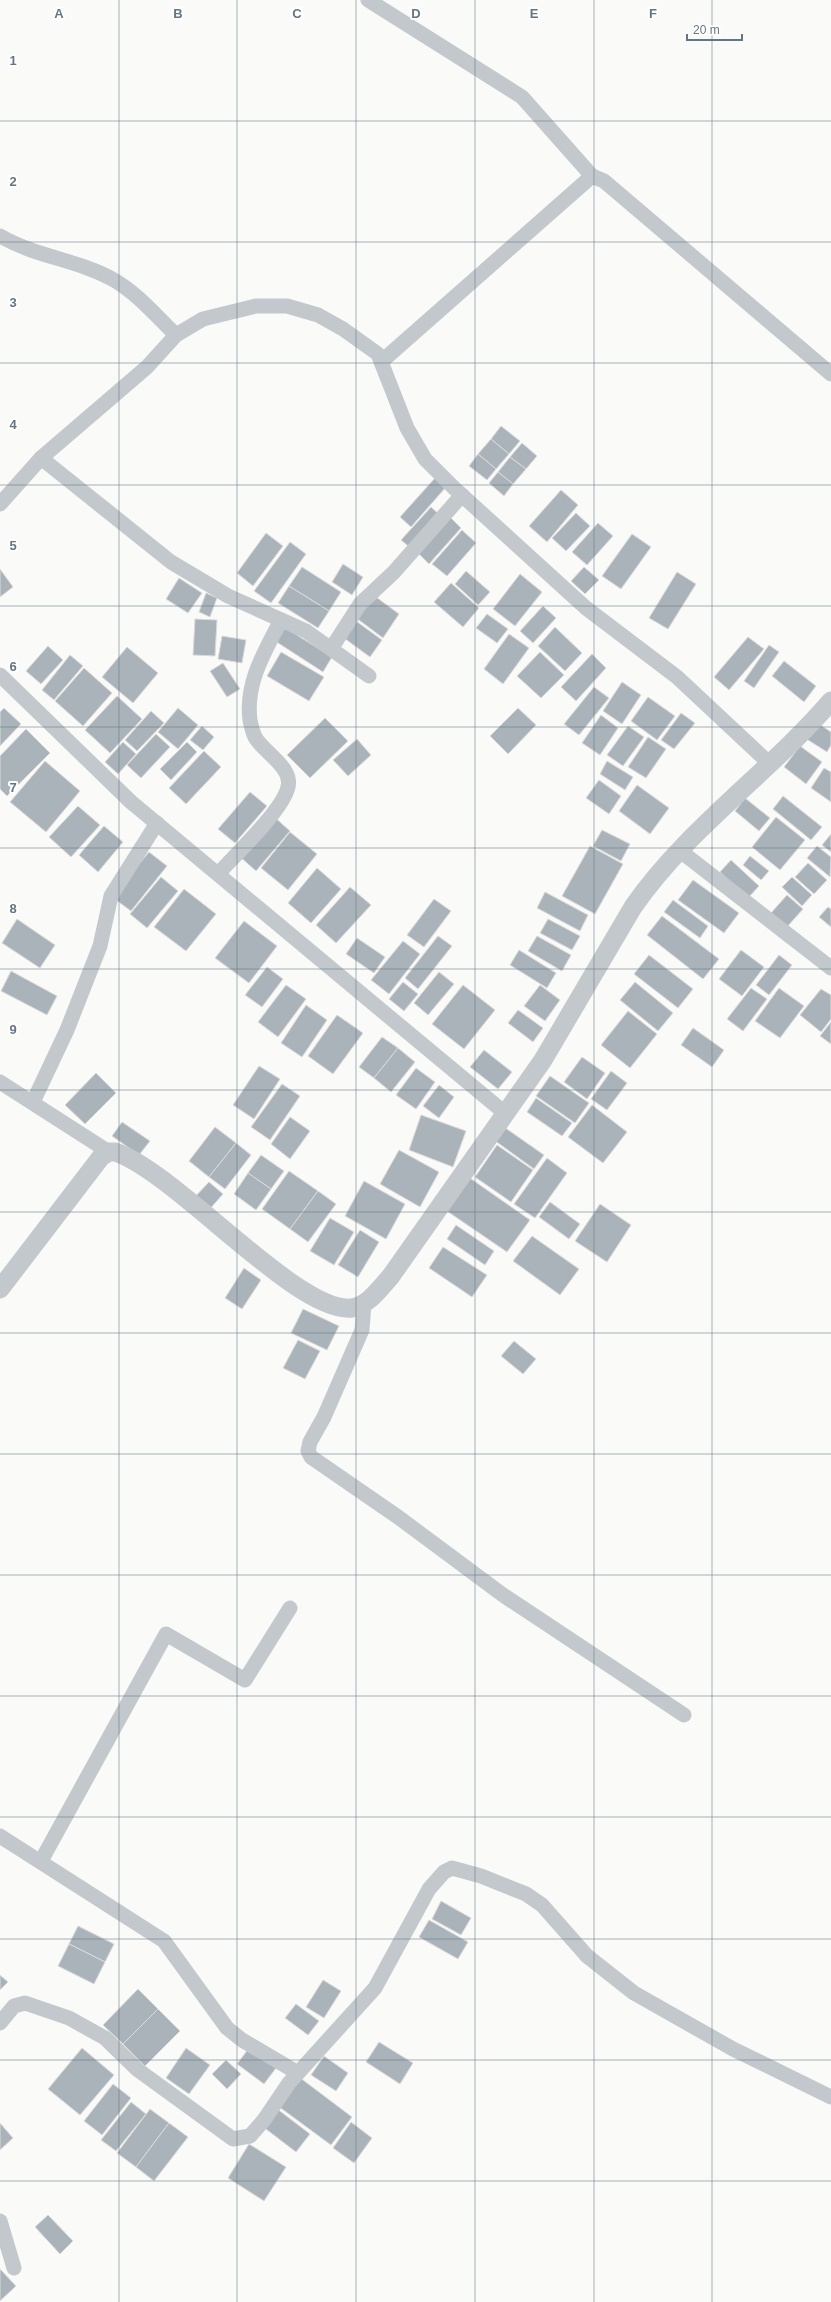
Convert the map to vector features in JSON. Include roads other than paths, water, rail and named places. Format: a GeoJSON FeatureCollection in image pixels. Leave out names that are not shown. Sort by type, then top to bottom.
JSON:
{"type":"FeatureCollection","features":[{"type":"Feature","properties":{"kind":"street"},"geometry":{"type":"LineString","coordinates":[[368,0],[522,97],[592,176],[604,181],[831,374]]}},
{"type":"Feature","properties":{"kind":"street"},"geometry":{"type":"LineString","coordinates":[[381,362],[592,176]]}},
{"type":"Feature","properties":{"kind":"street"},"geometry":{"type":"LineString","coordinates":[[0,236],[19,247],[113,280],[133,293],[176,335]]}},
{"type":"Feature","properties":{"kind":"street"},"geometry":{"type":"LineString","coordinates":[[0,504],[41,458],[147,367],[176,335],[203,319],[256,306],[287,306],[318,315],[343,329],[378,354],[407,428],[425,459],[462,496],[586,608],[677,677],[770,764]]}},
{"type":"Feature","properties":{"kind":"street"},"geometry":{"type":"LineString","coordinates":[[41,458],[171,562],[228,596],[306,631],[369,676]]}},
{"type":"Feature","properties":{"kind":"street"},"geometry":{"type":"LineString","coordinates":[[331,649],[360,604],[394,572],[462,496]]}},
{"type":"Feature","properties":{"kind":"street"},"geometry":{"type":"LineString","coordinates":[[218,874],[273,812],[284,798],[288,786],[287,778],[282,767],[256,738],[250,721],[250,699],[253,681],[258,665],[281,620]]}},
{"type":"Feature","properties":{"kind":"street"},"geometry":{"type":"LineString","coordinates":[[0,675],[131,802],[506,1114]]}},
{"type":"Feature","properties":{"kind":"street"},"geometry":{"type":"LineString","coordinates":[[0,1082],[109,1152],[122,1155],[158,1178],[289,1281],[316,1298],[341,1307],[353,1308],[364,1303],[391,1276],[543,1060],[633,907],[649,884],[679,850],[808,727],[831,701]]}},
{"type":"Feature","properties":{"kind":"street"},"geometry":{"type":"LineString","coordinates":[[33,1102],[67,1030],[100,946],[111,896],[157,823]]}},
{"type":"Feature","properties":{"kind":"street"},"geometry":{"type":"LineString","coordinates":[[679,850],[831,968]]}},
{"type":"Feature","properties":{"kind":"street"},"geometry":{"type":"LineString","coordinates":[[0,1289],[101,1157],[109,1152]]}},
{"type":"Feature","properties":{"kind":"street"},"geometry":{"type":"LineString","coordinates":[[364,1303],[362,1330],[324,1417],[310,1442],[308,1451],[311,1457],[398,1517],[503,1595],[684,1715]]}},
{"type":"Feature","properties":{"kind":"street"},"geometry":{"type":"LineString","coordinates":[[41,1861],[166,1634],[245,1680],[290,1608]]}},
{"type":"Feature","properties":{"kind":"street"},"geometry":{"type":"LineString","coordinates":[[0,1836],[164,1941],[227,2028],[242,2040],[298,2073]]}},
{"type":"Feature","properties":{"kind":"street"},"geometry":{"type":"LineString","coordinates":[[0,2023],[14,2006],[25,2003],[69,2018],[105,2038],[138,2070],[233,2139],[250,2136],[298,2073],[375,1988],[429,1889],[444,1872],[452,1868],[481,1876],[526,1894],[542,1904],[587,1956],[634,1993],[733,2049],[831,2097]]}},
{"type":"Feature","properties":{"kind":"street"},"geometry":{"type":"LineString","coordinates":[[0,2221],[14,2268]]}}]}
